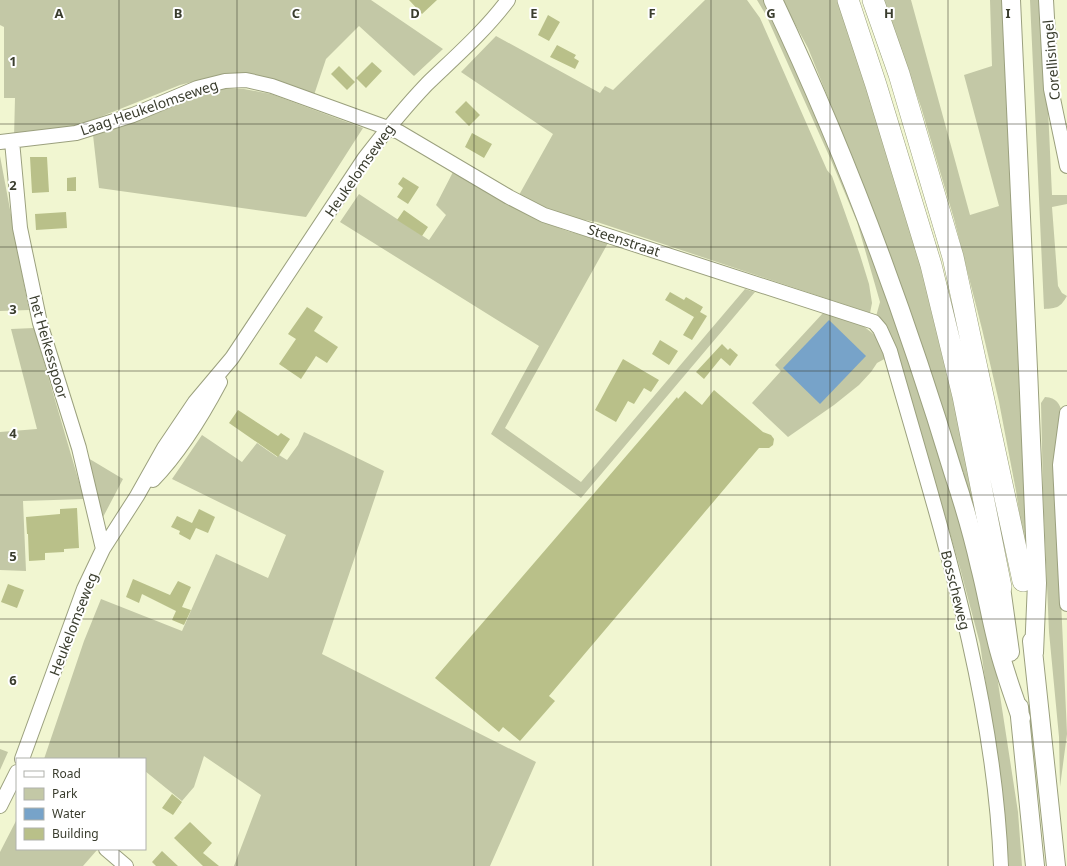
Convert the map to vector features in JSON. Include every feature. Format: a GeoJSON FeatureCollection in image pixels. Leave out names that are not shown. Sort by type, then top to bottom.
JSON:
{"type":"FeatureCollection","features":[{"type":"Feature","properties":{"kind":"highway"},"geometry":{"type":"LineString","coordinates":[[848,0],[876,85],[931,265],[963,396],[1001,587]]}},
{"type":"Feature","properties":{"kind":"highway"},"geometry":{"type":"LineString","coordinates":[[873,0],[899,74],[953,257],[1023,581]]}},
{"type":"Feature","properties":{"kind":"main road"},"geometry":{"type":"LineString","coordinates":[[773,0],[795,46],[849,174],[885,266],[955,476],[980,566],[996,638],[1021,718]]}},
{"type":"Feature","properties":{"kind":"main road"},"geometry":{"type":"LineString","coordinates":[[1011,0],[1037,583],[1034,653]]}},
{"type":"Feature","properties":{"kind":"main road"},"geometry":{"type":"LineString","coordinates":[[1023,581],[1034,653],[1056,866]]}},
{"type":"Feature","properties":{"kind":"main road"},"geometry":{"type":"LineString","coordinates":[[1001,587],[1021,718],[1034,866]]}},
{"type":"Feature","properties":{"kind":"street","name":"Heukelomseweg"},"geometry":{"type":"LineString","coordinates":[[22,758],[84,589],[103,549],[137,496],[158,474],[181,445],[206,409],[232,358],[364,159],[387,128],[426,86],[496,16],[508,0]]}},
{"type":"Feature","properties":{"kind":"street","name":"Corellisingel"},"geometry":{"type":"LineString","coordinates":[[1046,0],[1051,89],[1067,166]]}},
{"type":"Feature","properties":{"kind":"street","name":"Laag Heukelomseweg"},"geometry":{"type":"LineString","coordinates":[[6,142],[76,133],[133,114],[197,88],[225,81],[246,80],[272,86],[387,128]]}},
{"type":"Feature","properties":{"kind":"street","name":"Steenstraat"},"geometry":{"type":"LineString","coordinates":[[387,128],[399,132],[509,197],[544,215],[874,322]]}},
{"type":"Feature","properties":{"kind":"street","name":"het Heikesspoor"},"geometry":{"type":"LineString","coordinates":[[6,142],[20,228],[40,323],[79,448],[103,549]]}},
{"type":"Feature","properties":{"kind":"street","name":"Bosscheweg"},"geometry":{"type":"LineString","coordinates":[[874,322],[880,329],[890,351],[948,557],[964,620],[988,732],[1000,843],[1001,866]]}},
{"type":"Feature","properties":{"kind":"street"},"geometry":{"type":"LineString","coordinates":[[1067,413],[1060,465],[1067,604]]}},
{"type":"Feature","properties":{"kind":"street"},"geometry":{"type":"LineString","coordinates":[[0,806],[16,775]]}},
{"type":"Feature","properties":{"kind":"street"},"geometry":{"type":"LineString","coordinates":[[107,850],[126,866]]}},
{"type":"Feature","properties":{"kind":"green space"},"geometry":{"type":"Polygon","coordinates":[[[0,0],[371,0],[443,49],[414,76],[359,26],[326,59],[314,95],[273,79],[241,73],[219,75],[180,85],[70,129],[14,138],[15,98],[4,98],[4,27],[0,25],[0,0]]]}},
{"type":"Feature","properties":{"kind":"green space"},"geometry":{"type":"Polygon","coordinates":[[[705,0],[747,0],[760,18],[827,170],[832,176],[869,284],[872,303],[870,313],[597,222],[572,218],[519,195],[553,134],[461,72],[496,36],[600,93],[605,86],[613,90],[705,0]]]}},
{"type":"Feature","properties":{"kind":"green space"},"geometry":{"type":"Polygon","coordinates":[[[757,0],[766,0],[843,173],[959,500],[995,663],[1018,812],[1022,866],[1009,866],[1003,802],[980,644],[924,443],[893,353],[875,320],[880,302],[857,222],[766,15],[757,0]]]}},
{"type":"Feature","properties":{"kind":"green space"},"geometry":{"type":"Polygon","coordinates":[[[782,0],[840,0],[894,164],[952,383],[985,555],[892,261],[808,48],[782,0]]]}},
{"type":"Feature","properties":{"kind":"green space"},"geometry":{"type":"Polygon","coordinates":[[[883,0],[911,0],[970,215],[999,206],[964,75],[992,66],[990,0],[1007,0],[1031,592],[1016,491],[999,402],[982,329],[954,219],[921,107],[883,0]]]}},
{"type":"Feature","properties":{"kind":"green space"},"geometry":{"type":"Polygon","coordinates":[[[1030,0],[1043,0],[1052,195],[1067,195],[1067,204],[1052,207],[1058,286],[1062,293],[1067,296],[1058,307],[1044,309],[1030,0]]]}},
{"type":"Feature","properties":{"kind":"green space"},"geometry":{"type":"Polygon","coordinates":[[[222,89],[244,89],[271,94],[363,128],[306,217],[99,188],[93,135],[152,115],[190,99],[222,89]]]}},
{"type":"Feature","properties":{"kind":"green space"},"geometry":{"type":"Polygon","coordinates":[[[0,156],[26,295],[29,310],[0,311],[0,156]]]}},
{"type":"Feature","properties":{"kind":"green space"},"geometry":{"type":"Polygon","coordinates":[[[453,172],[508,204],[552,225],[608,243],[505,428],[581,482],[745,289],[755,292],[581,498],[491,434],[539,346],[340,222],[359,194],[429,240],[446,215],[436,205],[453,172]]]}},
{"type":"Feature","properties":{"kind":"green space"},"geometry":{"type":"Polygon","coordinates":[[[823,313],[862,325],[876,336],[888,357],[877,363],[859,385],[834,405],[788,437],[752,403],[781,371],[775,365],[823,313]]]}},
{"type":"Feature","properties":{"kind":"green space"},"geometry":{"type":"Polygon","coordinates":[[[34,328],[84,499],[23,501],[26,571],[0,570],[0,432],[37,429],[11,329],[34,328]]]}},
{"type":"Feature","properties":{"kind":"green space"},"geometry":{"type":"Polygon","coordinates":[[[1045,397],[1055,400],[1063,414],[1059,555],[1067,734],[1060,787],[1059,737],[1049,632],[1043,492],[1041,403],[1045,397]]]}},
{"type":"Feature","properties":{"kind":"green space"},"geometry":{"type":"Polygon","coordinates":[[[304,432],[384,471],[322,654],[536,762],[490,866],[234,866],[261,795],[204,756],[194,787],[182,801],[146,772],[146,758],[44,758],[84,641],[101,599],[182,631],[216,554],[268,578],[286,535],[172,479],[202,435],[242,462],[257,443],[277,457],[279,455],[287,460],[298,445],[304,432]]]}},
{"type":"Feature","properties":{"kind":"green space"},"geometry":{"type":"Polygon","coordinates":[[[88,458],[123,479],[102,519],[88,458]]]}},
{"type":"Feature","properties":{"kind":"green space"},"geometry":{"type":"Polygon","coordinates":[[[0,749],[8,752],[0,770],[0,749]]]}},
{"type":"Feature","properties":{"kind":"green space"},"geometry":{"type":"Polygon","coordinates":[[[16,821],[16,850],[97,850],[83,866],[0,866],[0,852],[16,821]]]}},
{"type":"Feature","properties":{"kind":"water"},"geometry":{"type":"Polygon","coordinates":[[[829,320],[866,356],[820,404],[783,368],[829,320]]]}},
{"type":"Feature","properties":{"kind":"building"},"geometry":{"type":"Polygon","coordinates":[[[409,0],[437,0],[422,14],[409,0]]]}},
{"type":"Feature","properties":{"kind":"building"},"geometry":{"type":"Polygon","coordinates":[[[548,15],[560,22],[549,41],[538,35],[548,15]]]}},
{"type":"Feature","properties":{"kind":"building"},"geometry":{"type":"Polygon","coordinates":[[[557,45],[576,55],[574,58],[579,61],[575,69],[550,57],[557,45]]]}},
{"type":"Feature","properties":{"kind":"building"},"geometry":{"type":"Polygon","coordinates":[[[372,62],[382,71],[366,88],[356,78],[372,62]]]}},
{"type":"Feature","properties":{"kind":"building"},"geometry":{"type":"Polygon","coordinates":[[[339,66],[355,82],[347,90],[331,74],[339,66]]]}},
{"type":"Feature","properties":{"kind":"building"},"geometry":{"type":"Polygon","coordinates":[[[466,101],[480,115],[469,126],[455,112],[466,101]]]}},
{"type":"Feature","properties":{"kind":"building"},"geometry":{"type":"Polygon","coordinates":[[[472,133],[492,144],[484,158],[465,147],[472,133]]]}},
{"type":"Feature","properties":{"kind":"building"},"geometry":{"type":"Polygon","coordinates":[[[30,157],[47,157],[49,192],[32,193],[30,157]]]}},
{"type":"Feature","properties":{"kind":"building"},"geometry":{"type":"Polygon","coordinates":[[[76,177],[76,191],[67,191],[67,178],[76,177]]]}},
{"type":"Feature","properties":{"kind":"building"},"geometry":{"type":"Polygon","coordinates":[[[403,177],[419,187],[408,204],[397,197],[403,188],[398,184],[403,177]]]}},
{"type":"Feature","properties":{"kind":"building"},"geometry":{"type":"Polygon","coordinates":[[[404,210],[428,227],[422,236],[397,220],[404,210]]]}},
{"type":"Feature","properties":{"kind":"building"},"geometry":{"type":"Polygon","coordinates":[[[66,212],[67,228],[36,230],[35,214],[66,212]]]}},
{"type":"Feature","properties":{"kind":"building"},"geometry":{"type":"Polygon","coordinates":[[[670,292],[684,300],[686,297],[703,307],[700,312],[707,316],[692,340],[683,335],[694,317],[665,300],[670,292]]]}},
{"type":"Feature","properties":{"kind":"building"},"geometry":{"type":"Polygon","coordinates":[[[307,307],[323,317],[314,331],[338,347],[327,363],[316,356],[301,379],[279,364],[296,339],[288,334],[307,307]]]}},
{"type":"Feature","properties":{"kind":"building"},"geometry":{"type":"Polygon","coordinates":[[[660,340],[678,351],[669,365],[652,354],[660,340]]]}},
{"type":"Feature","properties":{"kind":"building"},"geometry":{"type":"Polygon","coordinates":[[[722,344],[728,350],[730,348],[738,355],[730,366],[721,358],[704,379],[696,372],[722,344]]]}},
{"type":"Feature","properties":{"kind":"building"},"geometry":{"type":"Polygon","coordinates":[[[623,359],[659,380],[651,392],[644,388],[634,404],[628,401],[616,422],[595,410],[623,359]]]}},
{"type":"Feature","properties":{"kind":"building"},"geometry":{"type":"Polygon","coordinates":[[[714,390],[763,432],[771,435],[774,439],[773,445],[769,448],[759,448],[549,696],[555,701],[520,741],[503,727],[499,732],[435,678],[677,397],[678,399],[685,391],[702,405],[714,390]]]}},
{"type":"Feature","properties":{"kind":"building"},"geometry":{"type":"Polygon","coordinates":[[[238,410],[278,436],[281,433],[290,439],[278,457],[229,423],[238,410]]]}},
{"type":"Feature","properties":{"kind":"building"},"geometry":{"type":"Polygon","coordinates":[[[77,508],[79,548],[64,549],[64,552],[45,553],[45,560],[29,561],[26,517],[60,514],[60,509],[77,508]]]}},
{"type":"Feature","properties":{"kind":"building"},"geometry":{"type":"Polygon","coordinates":[[[199,509],[215,517],[208,533],[196,528],[190,540],[179,534],[180,531],[171,527],[177,516],[192,523],[199,509]]]}},
{"type":"Feature","properties":{"kind":"building"},"geometry":{"type":"Polygon","coordinates":[[[133,579],[170,595],[178,581],[191,587],[182,607],[191,610],[184,625],[172,620],[176,611],[142,594],[139,603],[126,597],[133,579]]]}},
{"type":"Feature","properties":{"kind":"building"},"geometry":{"type":"Polygon","coordinates":[[[8,584],[24,590],[17,608],[1,602],[8,584]]]}},
{"type":"Feature","properties":{"kind":"building"},"geometry":{"type":"Polygon","coordinates":[[[172,794],[182,802],[173,815],[162,808],[172,794]]]}},
{"type":"Feature","properties":{"kind":"building"},"geometry":{"type":"Polygon","coordinates":[[[190,822],[212,843],[203,853],[219,866],[203,866],[174,838],[190,822]]]}},
{"type":"Feature","properties":{"kind":"building"},"geometry":{"type":"Polygon","coordinates":[[[162,851],[178,866],[156,866],[152,862],[162,851]]]}}]}
